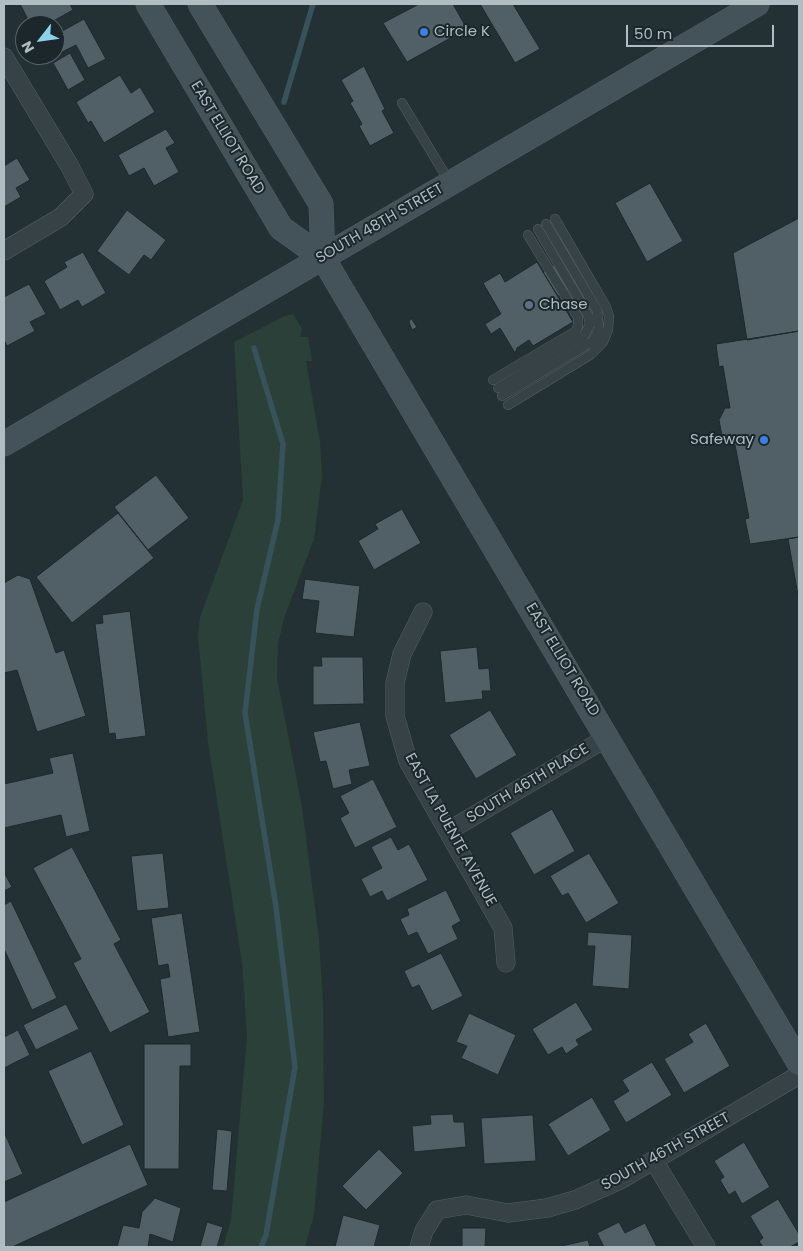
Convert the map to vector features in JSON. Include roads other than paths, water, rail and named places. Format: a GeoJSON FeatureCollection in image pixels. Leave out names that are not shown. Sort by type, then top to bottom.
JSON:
{"type":"FeatureCollection","features":[{"type":"Feature","properties":{"kind":"main road","name":"EAST ELLIOT ROAD"},"geometry":{"type":"LineString","coordinates":[[148,4],[281,228],[323,258],[799,1062]]}},
{"type":"Feature","properties":{"kind":"main road","name":"EAST ELLIOT ROAD"},"geometry":{"type":"LineString","coordinates":[[200,4],[320,204],[323,258]]}},
{"type":"Feature","properties":{"kind":"main road","name":"SOUTH 48TH STREET"},"geometry":{"type":"LineString","coordinates":[[4,444],[757,4]]}},
{"type":"Feature","properties":{"kind":"street"},"geometry":{"type":"LineString","coordinates":[[4,57],[69,165],[84,194],[62,217],[4,251]]}},
{"type":"Feature","properties":{"kind":"street","name":"EAST LA PUENTE AVENUE"},"geometry":{"type":"LineString","coordinates":[[423,612],[402,654],[395,683],[395,716],[408,761],[503,928],[506,963]]}},
{"type":"Feature","properties":{"kind":"street","name":"SOUTH 46TH PLACE"},"geometry":{"type":"LineString","coordinates":[[448,831],[608,737]]}},
{"type":"Feature","properties":{"kind":"street","name":"SOUTH 46TH STREET"},"geometry":{"type":"LineString","coordinates":[[419,1247],[424,1231],[437,1210],[466,1205],[508,1213],[547,1208],[574,1200],[620,1180],[799,1075]]}},
{"type":"Feature","properties":{"kind":"street"},"geometry":{"type":"LineString","coordinates":[[654,1161],[706,1247]]}},
{"type":"Feature","properties":{"kind":"lane"},"geometry":{"type":"LineString","coordinates":[[402,103],[450,183]]}},
{"type":"Feature","properties":{"kind":"lane"},"geometry":{"type":"LineString","coordinates":[[508,405],[590,355],[603,342],[608,330],[606,307],[555,219]]}},
{"type":"Feature","properties":{"kind":"lane"},"geometry":{"type":"LineString","coordinates":[[528,235],[578,317],[578,326],[576,331],[498,388],[593,341],[599,330],[596,310],[542,227]]}},
{"type":"Feature","properties":{"kind":"waterway"},"geometry":{"type":"LineString","coordinates":[[284,102],[313,4]]}},
{"type":"Feature","properties":{"kind":"waterway"},"geometry":{"type":"LineString","coordinates":[[254,348],[283,444],[278,520],[257,609],[245,713],[276,907],[295,1067],[266,1235],[261,1247]]}},
{"type":"Feature","properties":{"kind":"place","name":"Circle K"},"geometry":{"type":"Point","coordinates":[424,32]}},
{"type":"Feature","properties":{"kind":"place","name":"Chase"},"geometry":{"type":"Point","coordinates":[529,305]}},
{"type":"Feature","properties":{"kind":"place","name":"Safeway"},"geometry":{"type":"Point","coordinates":[764,440]}}]}
